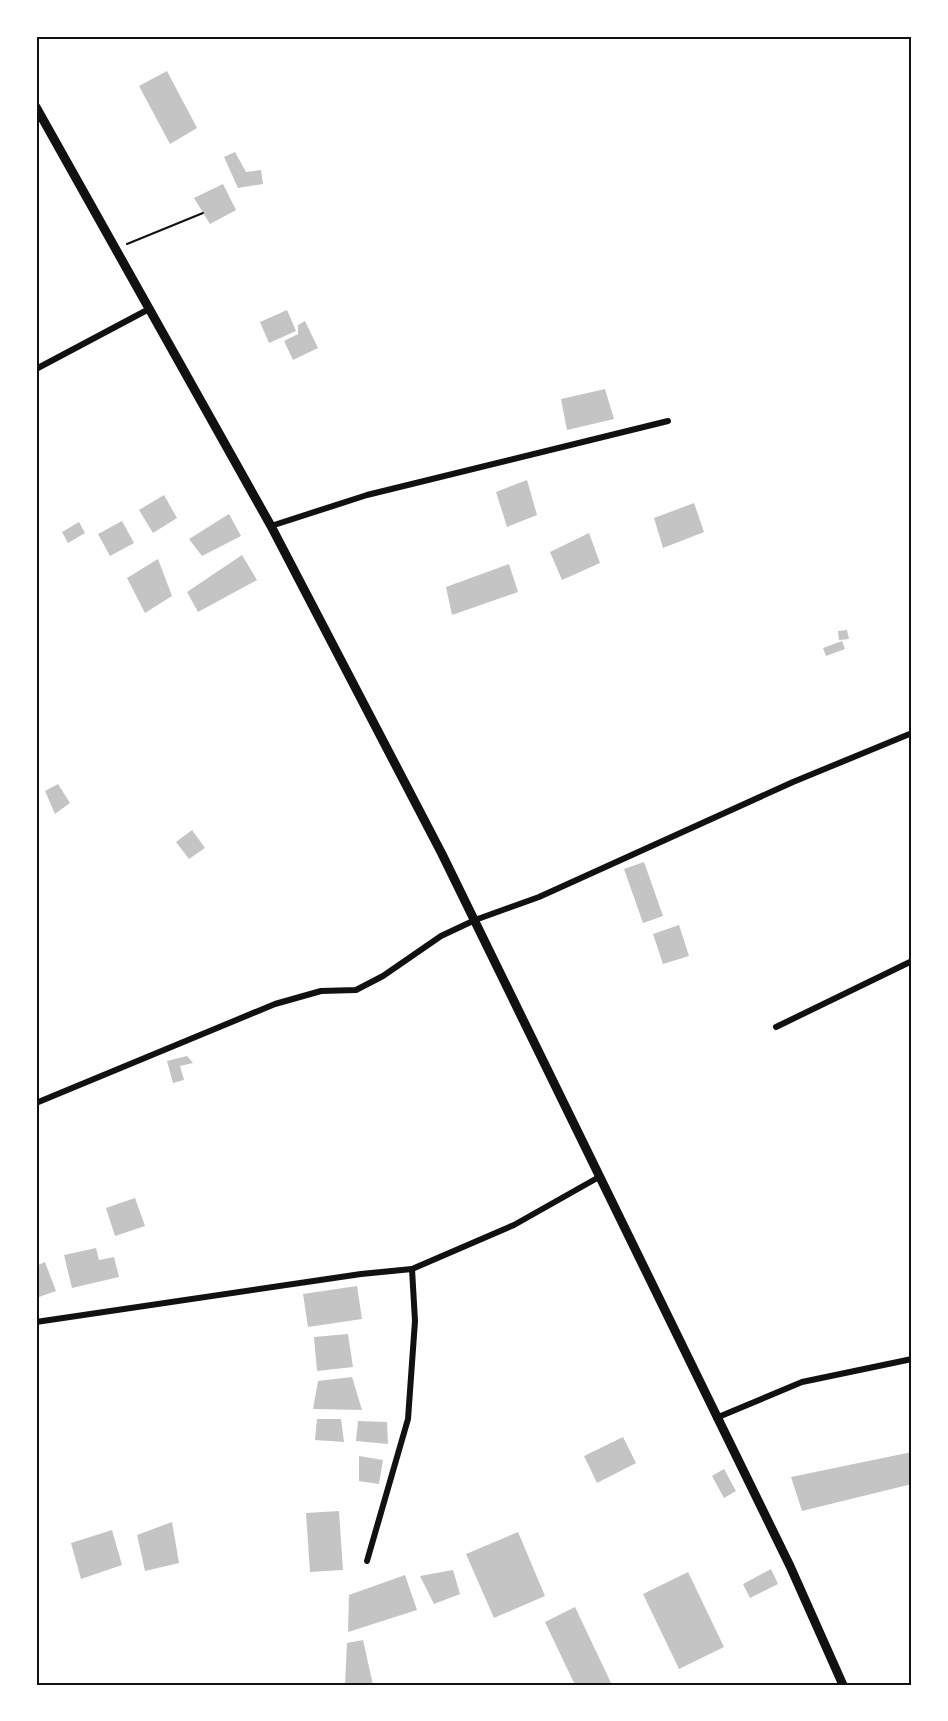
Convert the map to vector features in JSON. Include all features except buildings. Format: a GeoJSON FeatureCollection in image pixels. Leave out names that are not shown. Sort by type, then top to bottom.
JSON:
{"type":"FeatureCollection","features":[{"type":"Feature","properties":{"kind":"street"},"geometry":{"type":"LineString","coordinates":[[36,106],[271,526],[475,920],[715,1418],[790,1566],[843,1685]]}},
{"type":"Feature","properties":{"kind":"street"},"geometry":{"type":"LineString","coordinates":[[36,369],[149,309]]}},
{"type":"Feature","properties":{"kind":"street"},"geometry":{"type":"LineString","coordinates":[[271,526],[367,495],[668,421]]}},
{"type":"Feature","properties":{"kind":"street"},"geometry":{"type":"LineString","coordinates":[[36,1103],[275,1004],[321,991],[356,990],[383,976],[441,936],[475,920],[538,897],[793,782],[912,733]]}},
{"type":"Feature","properties":{"kind":"street"},"geometry":{"type":"LineString","coordinates":[[776,1027],[912,961]]}},
{"type":"Feature","properties":{"kind":"street"},"geometry":{"type":"LineString","coordinates":[[36,1322],[361,1274],[412,1269],[514,1225],[599,1177]]}},
{"type":"Feature","properties":{"kind":"street"},"geometry":{"type":"LineString","coordinates":[[367,1561],[408,1419],[415,1321],[412,1269]]}},
{"type":"Feature","properties":{"kind":"street"},"geometry":{"type":"LineString","coordinates":[[715,1418],[802,1382],[912,1359]]}},
{"type":"Feature","properties":{"kind":"path"},"geometry":{"type":"LineString","coordinates":[[116,249],[203,213]]}}]}
